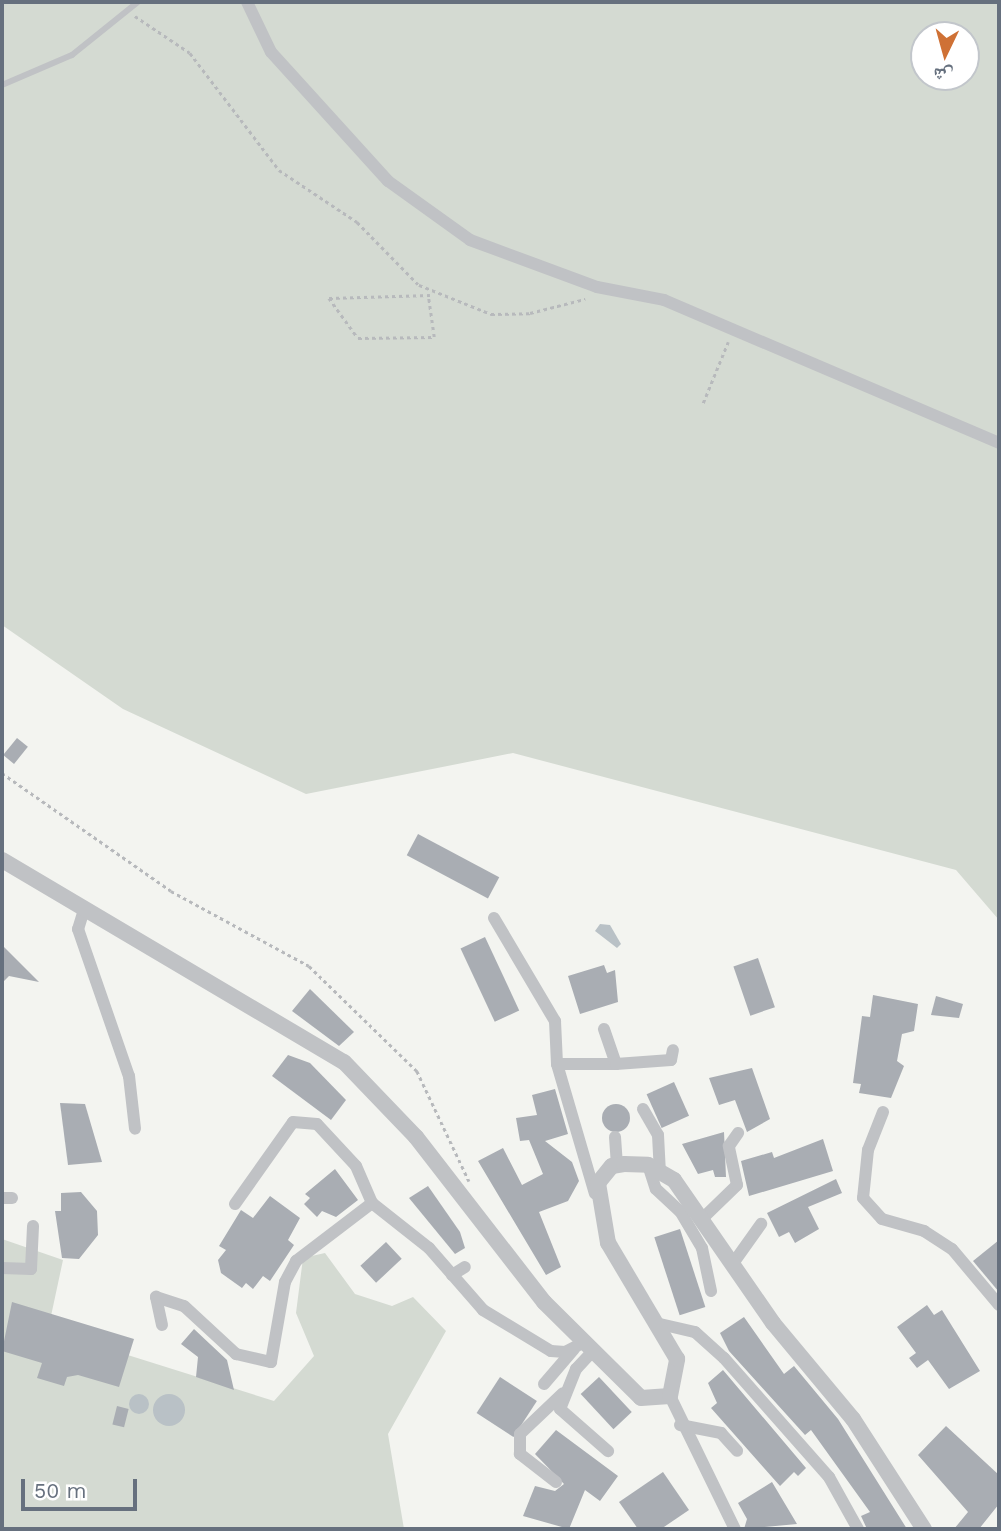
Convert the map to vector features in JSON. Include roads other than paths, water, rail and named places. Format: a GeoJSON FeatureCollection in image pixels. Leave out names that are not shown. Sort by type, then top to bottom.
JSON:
{"type":"FeatureCollection","features":[{"type":"Feature","properties":{"kind":"street"},"geometry":{"type":"LineString","coordinates":[[247,2],[256,32],[278,60],[419,206],[470,240],[608,289],[664,300],[999,443]]}},
{"type":"Feature","properties":{"kind":"street"},"geometry":{"type":"LineString","coordinates":[[2,860],[83,913],[344,1062],[460,1192],[583,1348],[641,1398],[670,1396]]}},
{"type":"Feature","properties":{"kind":"street"},"geometry":{"type":"LineString","coordinates":[[83,913],[78,929],[129,1076],[135,1129]]}},
{"type":"Feature","properties":{"kind":"street"},"geometry":{"type":"LineString","coordinates":[[494,918],[549,1008],[558,1063],[608,1243],[660,1324],[677,1359],[670,1396],[680,1425],[734,1529]]}},
{"type":"Feature","properties":{"kind":"street"},"geometry":{"type":"LineString","coordinates":[[604,1029],[616,1064]]}},
{"type":"Feature","properties":{"kind":"street"},"geometry":{"type":"LineString","coordinates":[[558,1063],[616,1064],[671,1060],[673,1050]]}},
{"type":"Feature","properties":{"kind":"street"},"geometry":{"type":"LineString","coordinates":[[643,1109],[658,1135],[654,1168],[656,1189],[680,1211],[702,1248],[711,1291]]}},
{"type":"Feature","properties":{"kind":"street"},"geometry":{"type":"LineString","coordinates":[[883,1112],[868,1150],[863,1198],[882,1219],[923,1231],[952,1249],[999,1305]]}},
{"type":"Feature","properties":{"kind":"street"},"geometry":{"type":"LineString","coordinates":[[235,1204],[299,1120],[317,1124],[337,1140],[372,1203],[516,1334],[551,1350],[583,1348]]}},
{"type":"Feature","properties":{"kind":"street"},"geometry":{"type":"LineString","coordinates":[[704,1217],[737,1185],[729,1146],[738,1133]]}},
{"type":"Feature","properties":{"kind":"street"},"geometry":{"type":"LineString","coordinates":[[615,1137],[617,1165]]}},
{"type":"Feature","properties":{"kind":"street"},"geometry":{"type":"LineString","coordinates":[[599,1208],[598,1183],[617,1165],[654,1168],[704,1217],[773,1323],[853,1419],[924,1529]]}},
{"type":"Feature","properties":{"kind":"street"},"geometry":{"type":"LineString","coordinates":[[162,1325],[156,1297],[184,1306],[236,1354],[271,1362],[285,1282],[296,1261],[372,1203]]}},
{"type":"Feature","properties":{"kind":"street"},"geometry":{"type":"LineString","coordinates":[[734,1262],[761,1224]]}},
{"type":"Feature","properties":{"kind":"street"},"geometry":{"type":"LineString","coordinates":[[2,1268],[31,1269],[33,1226]]}},
{"type":"Feature","properties":{"kind":"street"},"geometry":{"type":"LineString","coordinates":[[452,1275],[465,1267]]}},
{"type":"Feature","properties":{"kind":"street"},"geometry":{"type":"LineString","coordinates":[[660,1324],[695,1332],[724,1358],[829,1477],[858,1529]]}},
{"type":"Feature","properties":{"kind":"street"},"geometry":{"type":"LineString","coordinates":[[544,1384],[583,1348]]}},
{"type":"Feature","properties":{"kind":"street"},"geometry":{"type":"LineString","coordinates":[[583,1348],[563,1393],[560,1409],[608,1451]]}},
{"type":"Feature","properties":{"kind":"street"},"geometry":{"type":"LineString","coordinates":[[556,1482],[520,1454],[520,1434],[563,1393]]}},
{"type":"Feature","properties":{"kind":"street"},"geometry":{"type":"LineString","coordinates":[[680,1425],[720,1433],[737,1451]]}},
{"type":"Feature","properties":{"kind":"lane"},"geometry":{"type":"LineString","coordinates":[[2,85],[72,55],[138,2]]}}]}
